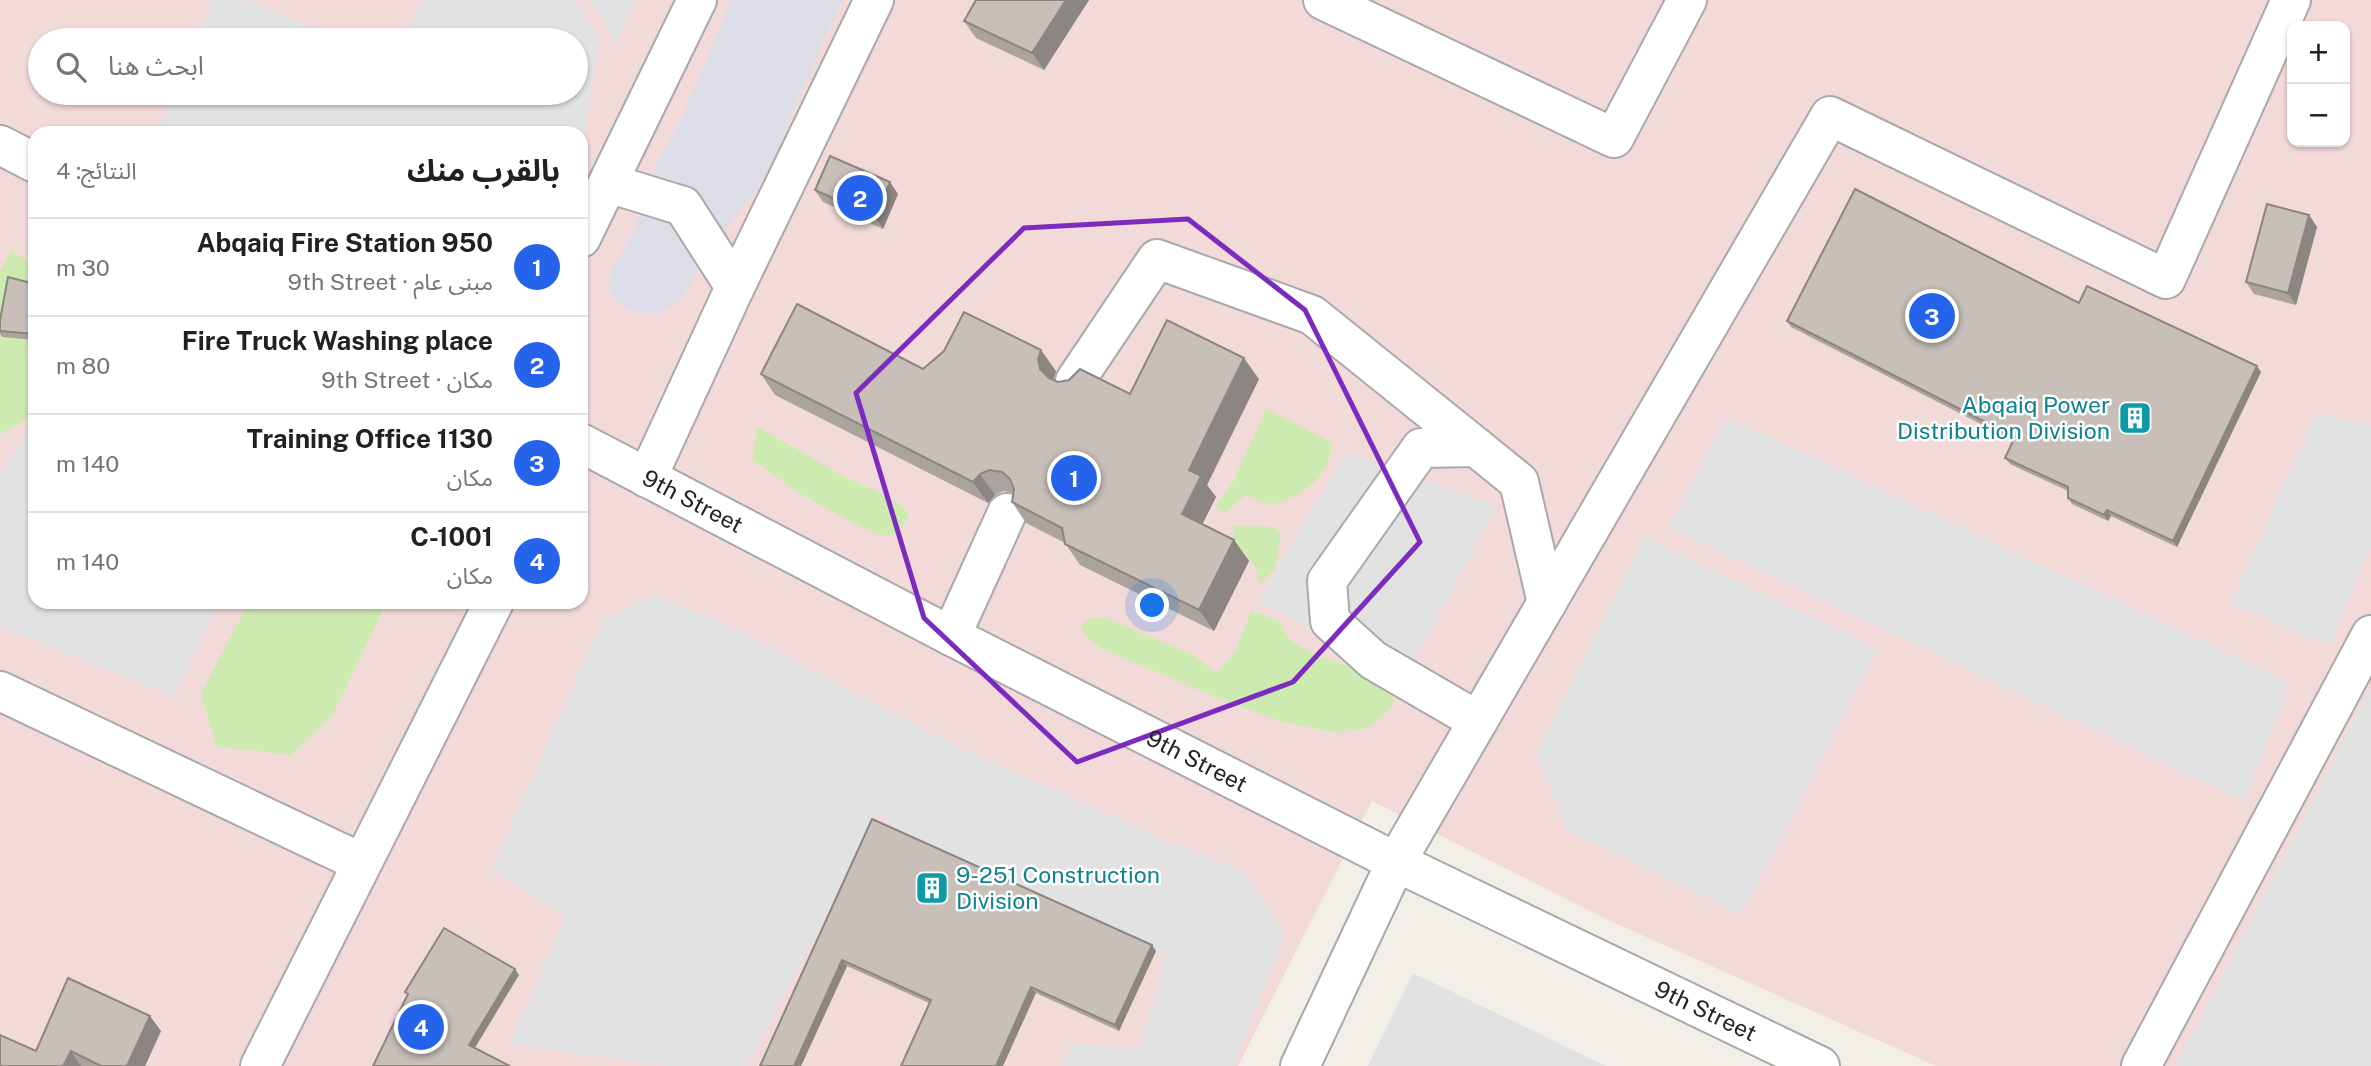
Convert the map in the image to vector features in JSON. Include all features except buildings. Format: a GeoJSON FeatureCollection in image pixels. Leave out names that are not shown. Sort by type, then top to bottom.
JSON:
{"type":"FeatureCollection","features":[{"type":"Feature","properties":{"kind":"street"},"geometry":{"type":"LineString","coordinates":[[588,224],[697,0]]}},
{"type":"Feature","properties":{"kind":"street"},"geometry":{"type":"LineString","coordinates":[[647,478],[874,0]]}},
{"type":"Feature","properties":{"kind":"street"},"geometry":{"type":"LineString","coordinates":[[1323,0],[1614,138],[1687,0]]}},
{"type":"Feature","properties":{"kind":"street"},"geometry":{"type":"LineString","coordinates":[[1300,1066],[1396,862],[1830,116],[2166,279],[2291,0]]}},
{"type":"Feature","properties":{"kind":"street"},"geometry":{"type":"LineString","coordinates":[[0,145],[28,159]]}},
{"type":"Feature","properties":{"kind":"street"},"geometry":{"type":"LineString","coordinates":[[608,183],[684,206],[735,288]]}},
{"type":"Feature","properties":{"kind":"street"},"geometry":{"type":"LineString","coordinates":[[1075,381],[1157,259],[1312,315],[1519,482],[1547,603]]}},
{"type":"Feature","properties":{"kind":"street","name":"9th Street"},"geometry":{"type":"LineString","coordinates":[[588,447],[950,636],[1396,862],[1820,1066]]}},
{"type":"Feature","properties":{"kind":"street"},"geometry":{"type":"LineString","coordinates":[[1476,447],[1421,448],[1327,582],[1330,621],[1373,660],[1478,721]]}},
{"type":"Feature","properties":{"kind":"street"},"geometry":{"type":"LineString","coordinates":[[950,636],[1007,513]]}},
{"type":"Feature","properties":{"kind":"street"},"geometry":{"type":"LineString","coordinates":[[260,1066],[490,609]]}},
{"type":"Feature","properties":{"kind":"street"},"geometry":{"type":"LineString","coordinates":[[2141,1066],[2371,635]]}},
{"type":"Feature","properties":{"kind":"street"},"geometry":{"type":"LineString","coordinates":[[0,691],[362,863]]}},
{"type":"Feature","properties":{"kind":"highlighted area"},"geometry":{"type":"Polygon","coordinates":[[[1188,219],[1305,310],[1420,542],[1293,682],[1077,762],[924,618],[856,393],[1024,228],[1188,219]]]}},
{"type":"Feature","properties":{"kind":"shaded area"},"geometry":{"type":"Polygon","coordinates":[[[0,0],[2371,0],[2371,1066],[1936,1066],[1610,921],[1372,801],[1238,1066],[0,1066],[0,0]]]}},
{"type":"Feature","properties":{"kind":"shaded area"},"geometry":{"type":"Polygon","coordinates":[[[212,0],[246,0],[314,28],[200,28],[212,0]]]}},
{"type":"Feature","properties":{"kind":"shaded area"},"geometry":{"type":"Polygon","coordinates":[[[421,0],[576,0],[600,40],[586,126],[159,126],[168,105],[588,105],[588,28],[409,28],[421,0]]]}},
{"type":"Feature","properties":{"kind":"shaded area"},"geometry":{"type":"Polygon","coordinates":[[[591,0],[636,0],[616,43],[591,0]]]}},
{"type":"Feature","properties":{"kind":"shaded area"},"geometry":{"type":"Polygon","coordinates":[[[731,0],[844,0],[768,169],[751,198],[721,234],[650,178],[684,113],[731,0]]]}},
{"type":"Feature","properties":{"kind":"shaded area"},"geometry":{"type":"Polygon","coordinates":[[[641,204],[657,204],[701,257],[688,289],[674,304],[656,314],[638,313],[619,305],[608,288],[611,272],[636,226],[641,204]]]}},
{"type":"Feature","properties":{"kind":"shaded area"},"geometry":{"type":"Polygon","coordinates":[[[2316,414],[2371,426],[2371,547],[2329,646],[2230,604],[2316,414]]]}},
{"type":"Feature","properties":{"kind":"shaded area"},"geometry":{"type":"Polygon","coordinates":[[[1727,417],[2291,683],[2244,801],[1668,527],[1727,417]]]}},
{"type":"Feature","properties":{"kind":"shaded area"},"geometry":{"type":"Polygon","coordinates":[[[28,429],[28,609],[216,609],[175,697],[0,626],[0,474],[28,429]]]}},
{"type":"Feature","properties":{"kind":"shaded area"},"geometry":{"type":"Polygon","coordinates":[[[1346,452],[1496,506],[1412,667],[1373,660],[1257,601],[1346,452]]]}},
{"type":"Feature","properties":{"kind":"shaded area"},"geometry":{"type":"Polygon","coordinates":[[[1644,536],[1878,649],[1742,914],[1567,831],[1536,752],[1644,536]]]}},
{"type":"Feature","properties":{"kind":"shaded area"},"geometry":{"type":"Polygon","coordinates":[[[653,595],[729,626],[952,744],[1166,840],[1242,870],[1285,935],[1233,1066],[1061,1066],[1073,1043],[1138,1050],[1166,957],[1090,918],[922,844],[875,812],[851,865],[748,1066],[666,1066],[510,1044],[565,915],[491,869],[603,619],[653,595]]]}},
{"type":"Feature","properties":{"kind":"shaded area"},"geometry":{"type":"Polygon","coordinates":[[[2371,688],[2371,1066],[2175,1066],[2371,688]]]}},
{"type":"Feature","properties":{"kind":"shaded area"},"geometry":{"type":"Polygon","coordinates":[[[1413,973],[1606,1066],[1368,1066],[1413,973]]]}},
{"type":"Feature","properties":{"kind":"green space"},"geometry":{"type":"Polygon","coordinates":[[[11,251],[28,260],[28,417],[0,435],[0,271],[11,251]]]}},
{"type":"Feature","properties":{"kind":"green space"},"geometry":{"type":"Polygon","coordinates":[[[1266,409],[1333,443],[1326,466],[1313,484],[1294,496],[1271,505],[1246,495],[1224,514],[1216,505],[1233,482],[1266,409]]]}},
{"type":"Feature","properties":{"kind":"green space"},"geometry":{"type":"Polygon","coordinates":[[[758,427],[838,473],[896,501],[909,514],[898,535],[883,536],[857,524],[810,499],[766,470],[752,458],[758,427]]]}},
{"type":"Feature","properties":{"kind":"green space"},"geometry":{"type":"Polygon","coordinates":[[[1233,527],[1272,527],[1281,532],[1276,568],[1261,583],[1257,579],[1256,567],[1233,543],[1233,527]]]}},
{"type":"Feature","properties":{"kind":"green space"},"geometry":{"type":"Polygon","coordinates":[[[245,609],[384,609],[333,715],[291,755],[216,747],[201,693],[245,609]]]}},
{"type":"Feature","properties":{"kind":"green space"},"geometry":{"type":"Polygon","coordinates":[[[1251,611],[1280,621],[1289,638],[1303,648],[1362,671],[1375,679],[1386,688],[1394,701],[1392,707],[1368,728],[1338,733],[1282,722],[1102,649],[1085,636],[1081,629],[1088,618],[1108,619],[1190,653],[1217,673],[1236,651],[1251,611]]]}},
{"type":"Feature","properties":{"kind":"place","name":"Fire Truck Washing place"},"geometry":{"type":"Point","coordinates":[860,198]}},
{"type":"Feature","properties":{"kind":"place","name":"1130 Training Office"},"geometry":{"type":"Point","coordinates":[1932,316]}},
{"type":"Feature","properties":{"kind":"place","name":"Abqaiq Power Distribution Division"},"geometry":{"type":"Point","coordinates":[2135,418]}},
{"type":"Feature","properties":{"kind":"place","name":"950 Abqaiq Fire Station"},"geometry":{"type":"Point","coordinates":[1074,478]}},
{"type":"Feature","properties":{"kind":"place","name":"9-251 Construction Division"},"geometry":{"type":"Point","coordinates":[932,888]}},
{"type":"Feature","properties":{"kind":"place","name":"C-1001"},"geometry":{"type":"Point","coordinates":[421,1027]}}]}
